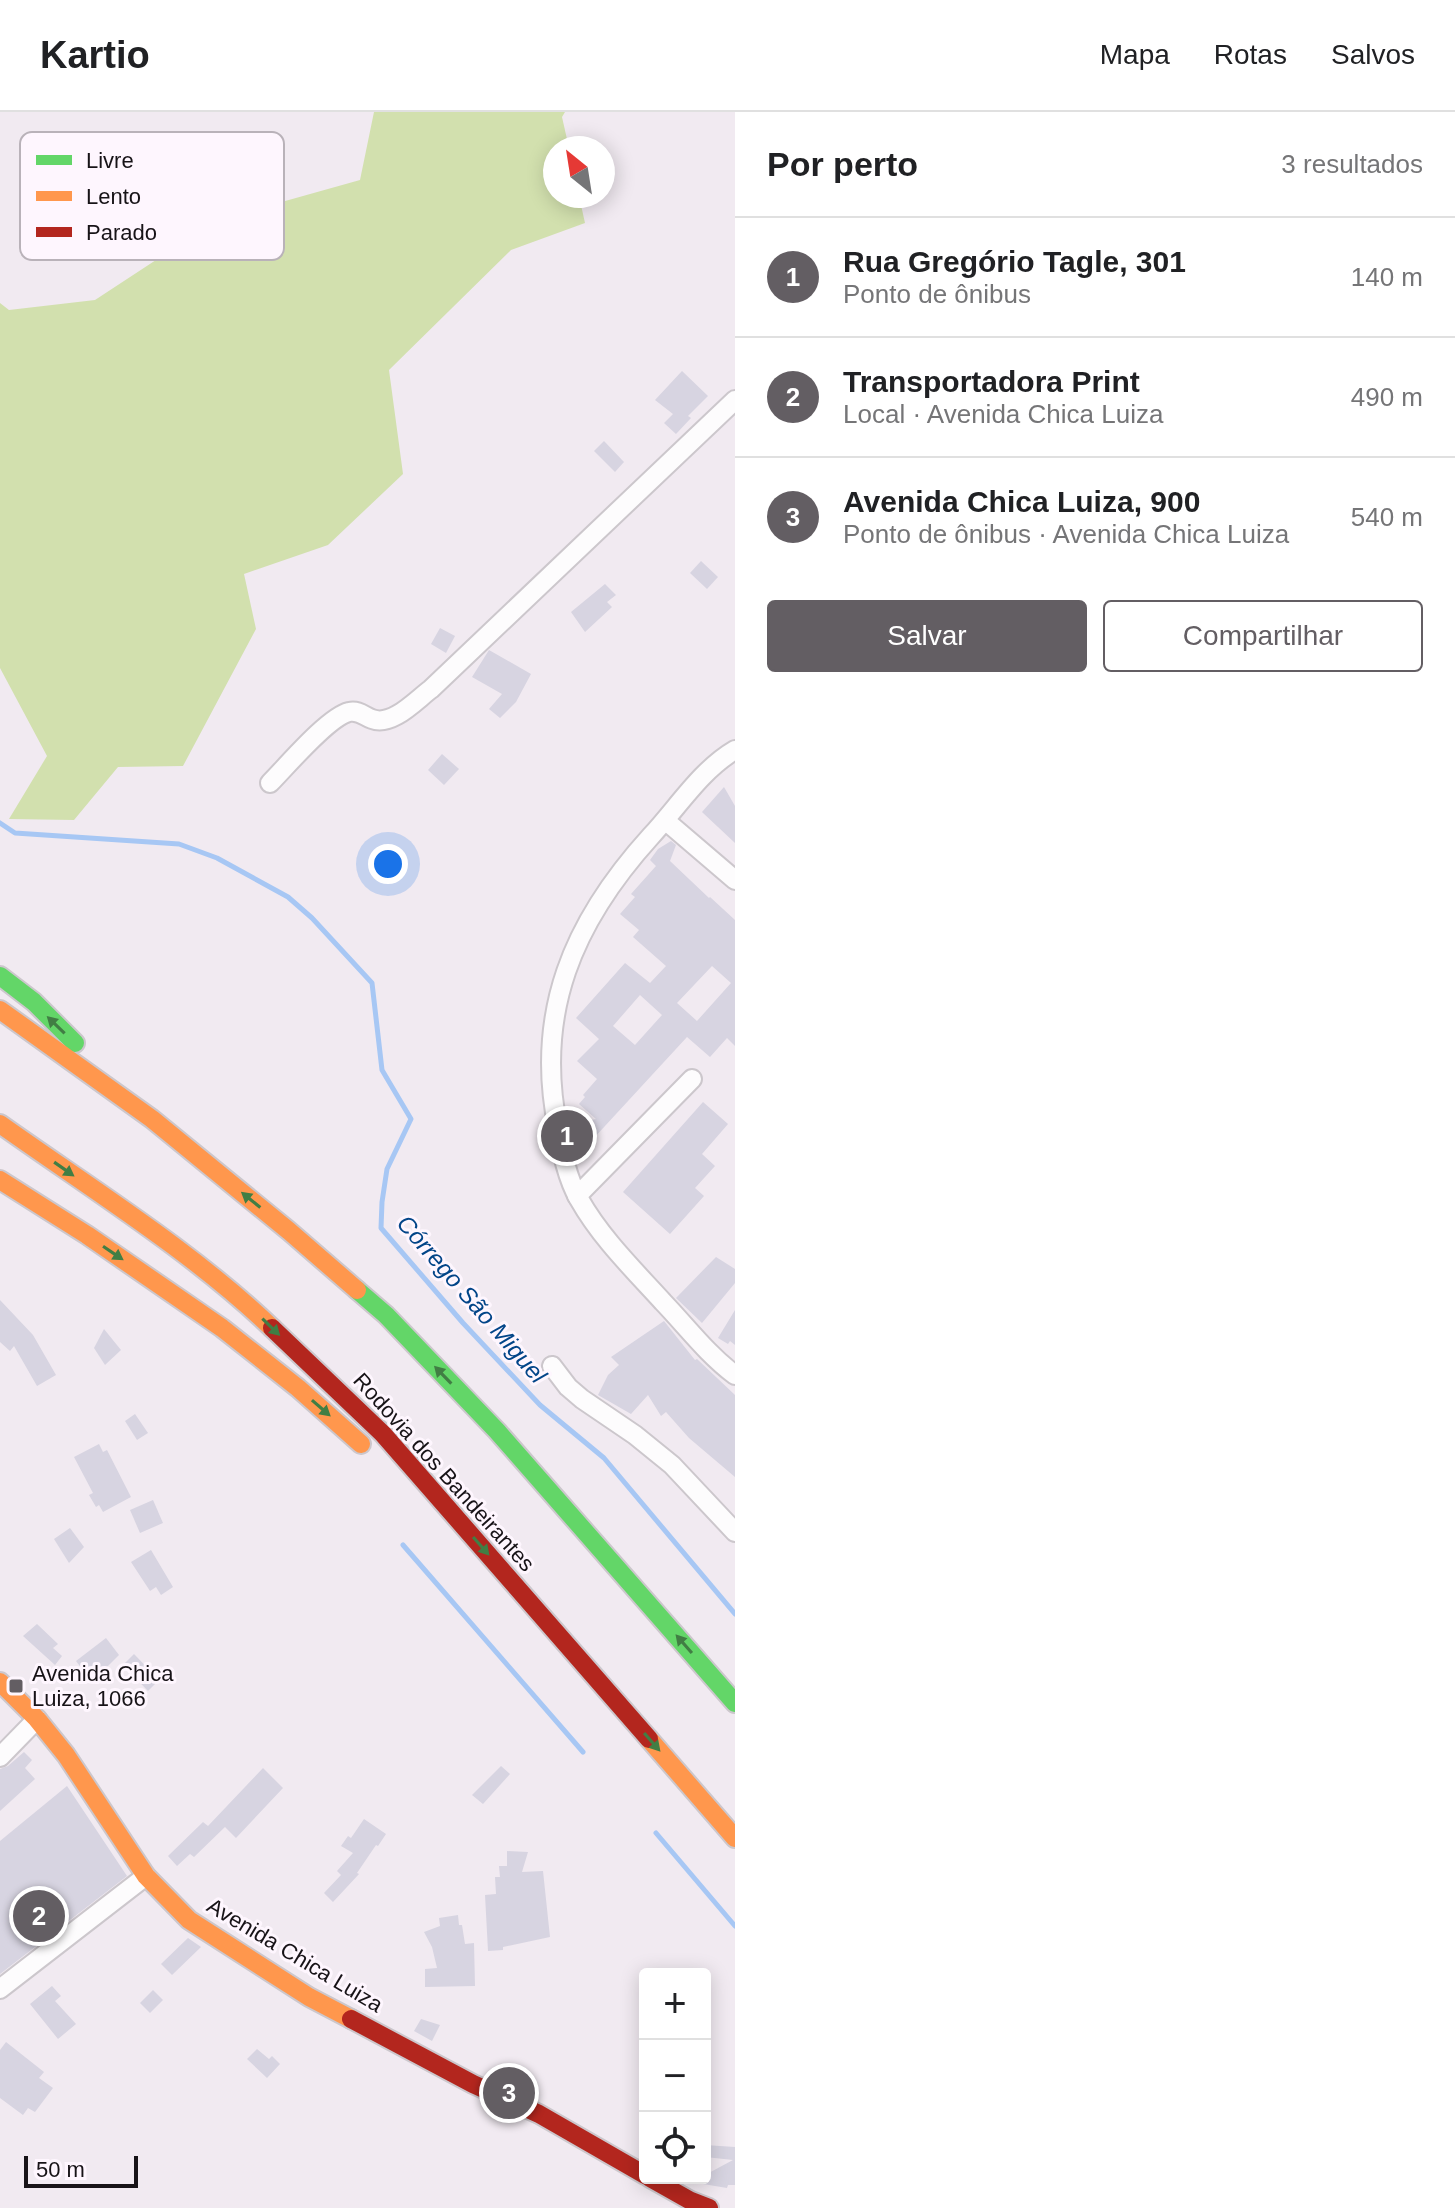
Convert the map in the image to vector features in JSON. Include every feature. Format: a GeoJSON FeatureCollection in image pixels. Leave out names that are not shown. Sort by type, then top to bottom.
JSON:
{"type":"FeatureCollection","features":[{"type":"Feature","properties":{"kind":"main road"},"geometry":{"type":"LineString","coordinates":[[0,976],[34,1002],[152,1119]]}},
{"type":"Feature","properties":{"kind":"main road"},"geometry":{"type":"LineString","coordinates":[[0,1010],[152,1119],[386,1315],[497,1431],[735,1703]]}},
{"type":"Feature","properties":{"kind":"main road","name":"Rodovia dos Bandeirantes"},"geometry":{"type":"LineString","coordinates":[[0,1124],[160,1237],[251,1308],[383,1434],[735,1838]]}},
{"type":"Feature","properties":{"kind":"main road"},"geometry":{"type":"LineString","coordinates":[[0,1180],[87,1235],[222,1328],[361,1443],[430,1487]]}},
{"type":"Feature","properties":{"kind":"main road","name":"Avenida Chica Luiza"},"geometry":{"type":"LineString","coordinates":[[0,1682],[37,1719],[66,1755],[146,1876],[189,1920],[309,1997],[473,2084],[539,2114],[639,2171]]}},
{"type":"Feature","properties":{"kind":"main road","name":"Avenida Chica Luiza"},"geometry":{"type":"LineString","coordinates":[[662,2184],[709,2208]]}},
{"type":"Feature","properties":{"kind":"street"},"geometry":{"type":"LineString","coordinates":[[270,783],[335,720],[349,712],[386,721],[431,689],[735,400]]}},
{"type":"Feature","properties":{"kind":"street"},"geometry":{"type":"LineString","coordinates":[[735,750],[712,765],[633,857],[607,891],[578,939],[565,971],[555,1010],[549,1068],[551,1097],[563,1157],[577,1196],[604,1237],[633,1270],[702,1347],[735,1375]]}},
{"type":"Feature","properties":{"kind":"street"},"geometry":{"type":"LineString","coordinates":[[666,821],[735,880]]}},
{"type":"Feature","properties":{"kind":"street"},"geometry":{"type":"LineString","coordinates":[[577,1196],[692,1079]]}},
{"type":"Feature","properties":{"kind":"street"},"geometry":{"type":"LineString","coordinates":[[552,1366],[582,1399],[672,1465],[735,1532]]}},
{"type":"Feature","properties":{"kind":"street"},"geometry":{"type":"LineString","coordinates":[[4,1744],[37,1719]]}},
{"type":"Feature","properties":{"kind":"street"},"geometry":{"type":"LineString","coordinates":[[0,1989],[146,1876]]}},
{"type":"Feature","properties":{"kind":"green space"},"geometry":{"type":"Polygon","coordinates":[[[374,112],[565,112],[562,117],[566,136],[543,136],[543,208],[582,208],[585,223],[511,250],[389,370],[403,474],[328,545],[244,574],[256,629],[183,766],[118,767],[74,820],[9,819],[47,756],[0,668],[0,303],[9,310],[95,300],[156,260],[284,260],[284,201],[360,180],[374,112]]]}},
{"type":"Feature","properties":{"kind":"building"},"geometry":{"type":"Polygon","coordinates":[[[682,371],[708,396],[688,416],[691,418],[676,434],[664,423],[673,414],[655,400],[682,371]]]}},
{"type":"Feature","properties":{"kind":"building"},"geometry":{"type":"Polygon","coordinates":[[[604,441],[624,462],[615,472],[594,451],[604,441]]]}},
{"type":"Feature","properties":{"kind":"building"},"geometry":{"type":"Polygon","coordinates":[[[701,561],[718,577],[707,589],[690,573],[701,561]]]}},
{"type":"Feature","properties":{"kind":"building"},"geometry":{"type":"Polygon","coordinates":[[[605,584],[616,595],[607,602],[612,607],[585,632],[571,612],[605,584]]]}},
{"type":"Feature","properties":{"kind":"building"},"geometry":{"type":"Polygon","coordinates":[[[440,628],[455,636],[446,653],[431,644],[440,628]]]}},
{"type":"Feature","properties":{"kind":"building"},"geometry":{"type":"Polygon","coordinates":[[[489,650],[531,674],[516,702],[500,718],[489,709],[502,694],[472,677],[489,650]]]}},
{"type":"Feature","properties":{"kind":"building"},"geometry":{"type":"Polygon","coordinates":[[[442,754],[459,769],[444,785],[428,770],[442,754]]]}},
{"type":"Feature","properties":{"kind":"building"},"geometry":{"type":"Polygon","coordinates":[[[724,787],[735,806],[735,843],[702,812],[724,787]]]}},
{"type":"Feature","properties":{"kind":"building"},"geometry":{"type":"Polygon","coordinates":[[[671,841],[676,845],[670,861],[735,920],[735,1046],[727,1038],[710,1057],[687,1037],[593,1139],[573,1144],[570,1125],[596,1119],[579,1104],[597,1079],[577,1061],[599,1039],[576,1018],[625,963],[650,983],[666,966],[633,937],[639,930],[620,914],[635,897],[631,894],[656,866],[650,860],[658,849],[671,841]],[[712,966],[677,1003],[697,1021],[731,983],[712,966]],[[640,995],[613,1026],[635,1045],[662,1015],[640,995]]]}},
{"type":"Feature","properties":{"kind":"building"},"geometry":{"type":"Polygon","coordinates":[[[703,1102],[728,1124],[702,1154],[715,1166],[695,1188],[704,1196],[670,1234],[623,1192],[703,1102]]]}},
{"type":"Feature","properties":{"kind":"building"},"geometry":{"type":"Polygon","coordinates":[[[716,1257],[735,1269],[735,1283],[702,1323],[676,1298],[716,1257]]]}},
{"type":"Feature","properties":{"kind":"building"},"geometry":{"type":"Polygon","coordinates":[[[0,1300],[33,1335],[56,1375],[37,1386],[14,1346],[10,1351],[0,1342],[0,1300]]]}},
{"type":"Feature","properties":{"kind":"building"},"geometry":{"type":"Polygon","coordinates":[[[735,1310],[735,1345],[718,1338],[735,1310]]]}},
{"type":"Feature","properties":{"kind":"building"},"geometry":{"type":"Polygon","coordinates":[[[664,1321],[695,1360],[735,1395],[735,1477],[689,1438],[666,1412],[661,1416],[648,1395],[631,1414],[598,1395],[608,1375],[619,1365],[611,1357],[664,1321]]]}},
{"type":"Feature","properties":{"kind":"building"},"geometry":{"type":"Polygon","coordinates":[[[104,1329],[121,1350],[105,1365],[94,1348],[104,1329]]]}},
{"type":"Feature","properties":{"kind":"building"},"geometry":{"type":"Polygon","coordinates":[[[135,1414],[148,1433],[137,1440],[125,1421],[135,1414]]]}},
{"type":"Feature","properties":{"kind":"building"},"geometry":{"type":"Polygon","coordinates":[[[99,1444],[103,1452],[107,1450],[131,1497],[103,1512],[89,1495],[93,1493],[74,1457],[99,1444]]]}},
{"type":"Feature","properties":{"kind":"building"},"geometry":{"type":"Polygon","coordinates":[[[153,1500],[163,1523],[140,1533],[130,1510],[153,1500]]]}},
{"type":"Feature","properties":{"kind":"building"},"geometry":{"type":"Polygon","coordinates":[[[70,1528],[84,1547],[69,1563],[54,1539],[70,1528]]]}},
{"type":"Feature","properties":{"kind":"building"},"geometry":{"type":"Polygon","coordinates":[[[151,1550],[173,1587],[161,1595],[156,1587],[150,1591],[131,1562],[151,1550]]]}},
{"type":"Feature","properties":{"kind":"building"},"geometry":{"type":"Polygon","coordinates":[[[37,1624],[58,1644],[53,1648],[62,1656],[55,1665],[23,1636],[37,1624]]]}},
{"type":"Feature","properties":{"kind":"building"},"geometry":{"type":"Polygon","coordinates":[[[106,1638],[119,1655],[92,1682],[76,1661],[106,1638]]]}},
{"type":"Feature","properties":{"kind":"building"},"geometry":{"type":"Polygon","coordinates":[[[134,1654],[159,1680],[148,1691],[123,1665],[134,1654]]]}},
{"type":"Feature","properties":{"kind":"building"},"geometry":{"type":"Polygon","coordinates":[[[24,1752],[32,1760],[25,1768],[35,1779],[0,1811],[0,1769],[24,1752]]]}},
{"type":"Feature","properties":{"kind":"building"},"geometry":{"type":"Polygon","coordinates":[[[501,1766],[510,1774],[483,1804],[472,1795],[501,1766]]]}},
{"type":"Feature","properties":{"kind":"building"},"geometry":{"type":"Polygon","coordinates":[[[263,1768],[283,1788],[236,1838],[225,1827],[194,1857],[190,1854],[177,1866],[168,1856],[203,1822],[208,1826],[263,1768]]]}},
{"type":"Feature","properties":{"kind":"building"},"geometry":{"type":"Polygon","coordinates":[[[67,1786],[127,1876],[0,1974],[0,1841],[67,1786]]]}},
{"type":"Feature","properties":{"kind":"building"},"geometry":{"type":"Polygon","coordinates":[[[364,1819],[386,1834],[359,1874],[333,1902],[324,1893],[341,1875],[337,1871],[353,1853],[341,1846],[348,1836],[351,1838],[364,1819]]]}},
{"type":"Feature","properties":{"kind":"building"},"geometry":{"type":"Polygon","coordinates":[[[507,1851],[528,1852],[522,1872],[543,1871],[550,1937],[488,1951],[485,1895],[496,1894],[495,1877],[500,1877],[499,1866],[507,1866],[507,1851]]]}},
{"type":"Feature","properties":{"kind":"building"},"geometry":{"type":"Polygon","coordinates":[[[458,1915],[465,1944],[474,1943],[475,1986],[425,1987],[425,1969],[437,1968],[432,1947],[424,1932],[440,1926],[439,1918],[458,1915]]]}},
{"type":"Feature","properties":{"kind":"building"},"geometry":{"type":"Polygon","coordinates":[[[188,1938],[201,1947],[172,1975],[161,1964],[188,1938]]]}},
{"type":"Feature","properties":{"kind":"building"},"geometry":{"type":"Polygon","coordinates":[[[52,1986],[61,1996],[55,2001],[76,2024],[58,2039],[30,2004],[52,1986]]]}},
{"type":"Feature","properties":{"kind":"building"},"geometry":{"type":"Polygon","coordinates":[[[153,1990],[163,2000],[150,2013],[140,2003],[153,1990]]]}},
{"type":"Feature","properties":{"kind":"building"},"geometry":{"type":"Polygon","coordinates":[[[421,2019],[440,2025],[432,2041],[414,2031],[421,2019]]]}},
{"type":"Feature","properties":{"kind":"building"},"geometry":{"type":"Polygon","coordinates":[[[6,2042],[44,2072],[39,2078],[53,2088],[35,2112],[28,2108],[23,2115],[0,2098],[0,2050],[6,2042]]]}},
{"type":"Feature","properties":{"kind":"building"},"geometry":{"type":"Polygon","coordinates":[[[257,2049],[280,2064],[267,2078],[247,2059],[257,2049]]]}},
{"type":"Feature","properties":{"kind":"building"},"geometry":{"type":"Polygon","coordinates":[[[711,2145],[735,2147],[735,2185],[728,2185],[727,2188],[703,2184],[711,2184],[711,2172],[733,2160],[711,2158],[711,2145]]]}},
{"type":"Feature","properties":{"kind":"waterway","name":"Córrego São Miguel"},"geometry":{"type":"LineString","coordinates":[[0,823],[15,833],[179,844],[217,858],[288,897],[312,918],[372,983],[382,1070],[411,1119],[387,1169],[381,1228],[463,1323],[540,1405],[604,1458],[735,1614]]}},
{"type":"Feature","properties":{"kind":"waterway"},"geometry":{"type":"LineString","coordinates":[[403,1545],[583,1752]]}},
{"type":"Feature","properties":{"kind":"waterway"},"geometry":{"type":"LineString","coordinates":[[656,1833],[735,1926]]}},
{"type":"Feature","properties":{"kind":"traffic: fast"},"geometry":{"type":"LineString","coordinates":[[0,976],[34,1002],[75,1043]]}},
{"type":"Feature","properties":{"kind":"traffic: fast"},"geometry":{"type":"LineString","coordinates":[[357,1290],[386,1315],[497,1431],[735,1703]]}},
{"type":"Feature","properties":{"kind":"traffic: slow"},"geometry":{"type":"LineString","coordinates":[[0,1010],[152,1119],[357,1290]]}},
{"type":"Feature","properties":{"kind":"traffic: slow"},"geometry":{"type":"LineString","coordinates":[[0,1124],[175,1247],[272,1328]]}},
{"type":"Feature","properties":{"kind":"traffic: slow"},"geometry":{"type":"LineString","coordinates":[[0,1180],[87,1235],[222,1328],[298,1388],[361,1444]]}},
{"type":"Feature","properties":{"kind":"traffic: slow"},"geometry":{"type":"LineString","coordinates":[[0,1682],[37,1719],[66,1755],[146,1876],[189,1920],[309,1997],[351,2019]]}},
{"type":"Feature","properties":{"kind":"traffic: slow"},"geometry":{"type":"LineString","coordinates":[[649,1739],[735,1838]]}},
{"type":"Feature","properties":{"kind":"traffic: jam"},"geometry":{"type":"LineString","coordinates":[[272,1328],[383,1434],[649,1739]]}},
{"type":"Feature","properties":{"kind":"traffic: jam"},"geometry":{"type":"LineString","coordinates":[[351,2019],[473,2084],[539,2114],[639,2172]]}},
{"type":"Feature","properties":{"kind":"traffic: jam"},"geometry":{"type":"LineString","coordinates":[[661,2184],[709,2208]]}},
{"type":"Feature","properties":{"kind":"place","name":"Rua Gregório Tagle, 301"},"geometry":{"type":"Point","coordinates":[567,1136]}},
{"type":"Feature","properties":{"kind":"place","name":"Avenida Chica Luiza, 1066"},"geometry":{"type":"Point","coordinates":[16,1686]}},
{"type":"Feature","properties":{"kind":"place","name":"Transportadora Print"},"geometry":{"type":"Point","coordinates":[39,1916]}},
{"type":"Feature","properties":{"kind":"place","name":"Avenida Chica Luiza, 900"},"geometry":{"type":"Point","coordinates":[509,2093]}}]}
